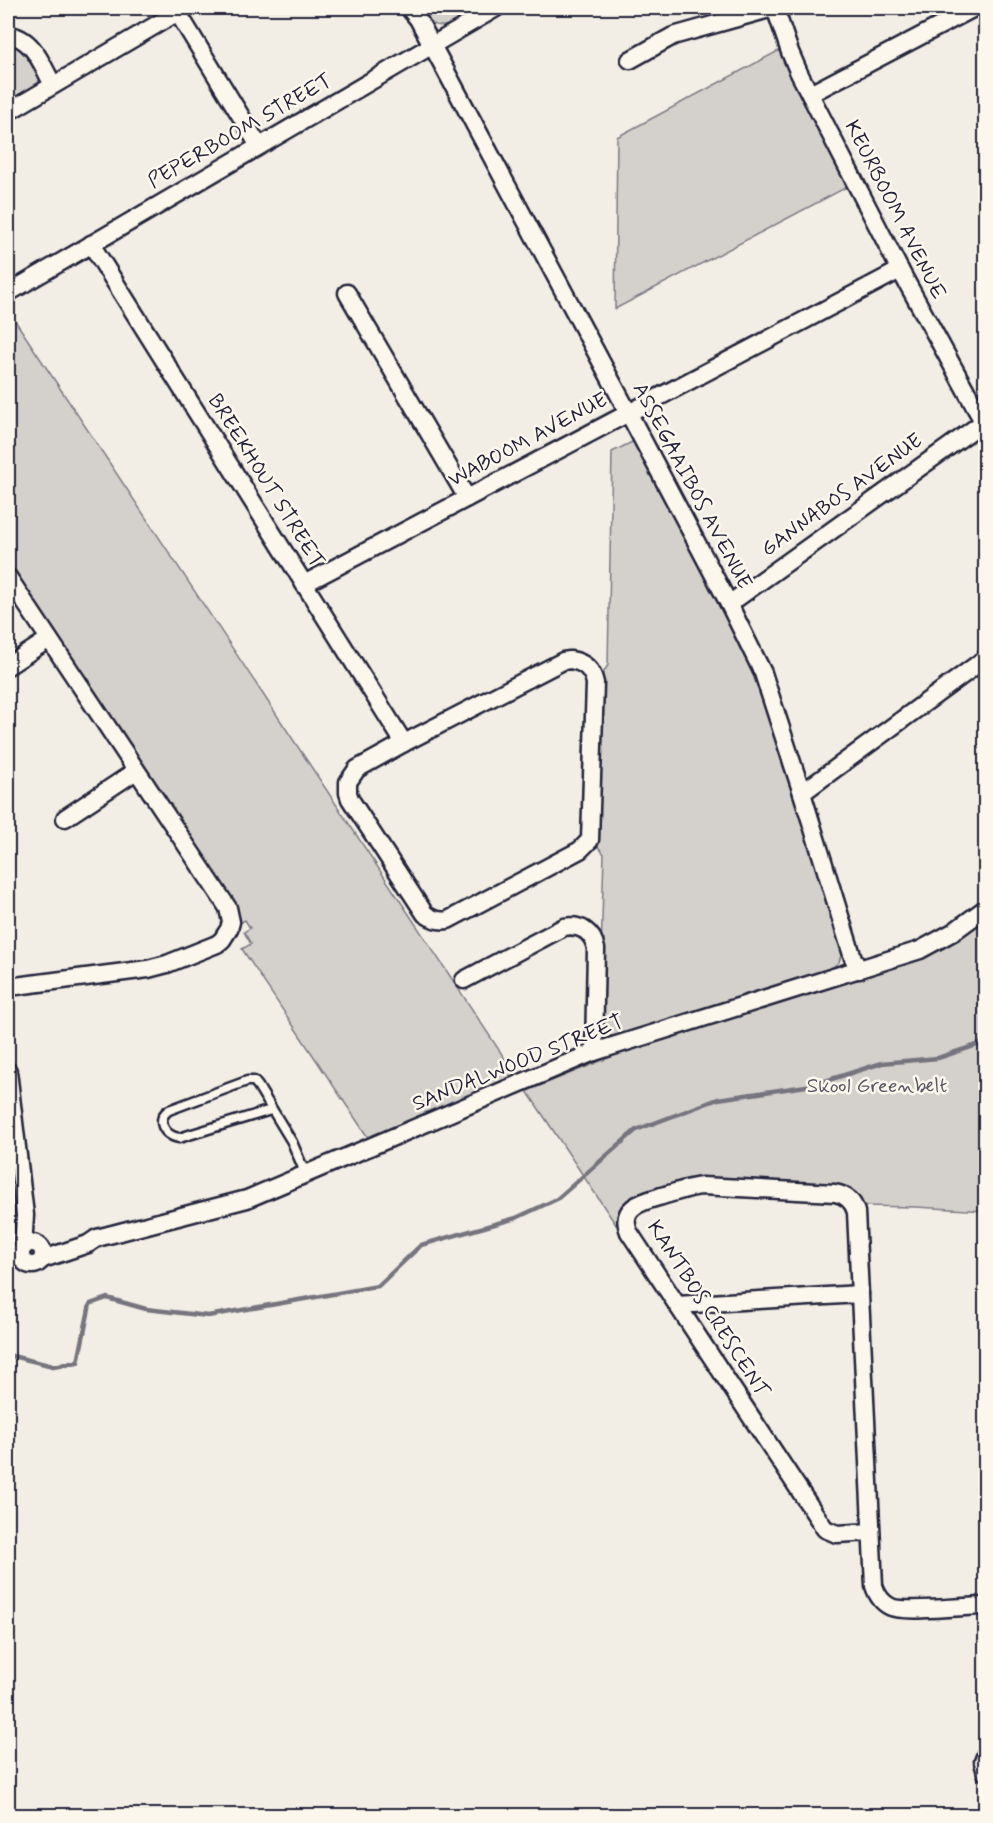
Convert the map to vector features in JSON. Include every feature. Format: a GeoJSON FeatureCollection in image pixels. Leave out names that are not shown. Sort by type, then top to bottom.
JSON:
{"type":"FeatureCollection","features":[{"type":"Feature","properties":{"kind":"street","name":"ASSEGAAIBOS AVENUE"},"geometry":{"type":"LineString","coordinates":[[409,8],[418,19],[628,412],[763,673],[853,958],[859,970]]}},
{"type":"Feature","properties":{"kind":"street","name":"PEPERBOOM STREET"},"geometry":{"type":"LineString","coordinates":[[8,293],[496,8]]}},
{"type":"Feature","properties":{"kind":"street"},"geometry":{"type":"LineString","coordinates":[[630,60],[673,36],[774,8]]}},
{"type":"Feature","properties":{"kind":"street","name":"KEURBOOM AVENUE"},"geometry":{"type":"LineString","coordinates":[[774,8],[790,52],[810,94],[900,270],[984,425]]}},
{"type":"Feature","properties":{"kind":"street"},"geometry":{"type":"LineString","coordinates":[[810,94],[974,8]]}},
{"type":"Feature","properties":{"kind":"street"},"geometry":{"type":"LineString","coordinates":[[8,112],[177,10],[259,146]]}},
{"type":"Feature","properties":{"kind":"street"},"geometry":{"type":"LineString","coordinates":[[8,35],[19,37],[29,44],[54,85]]}},
{"type":"Feature","properties":{"kind":"street","name":"BREEKHOUT STREET"},"geometry":{"type":"LineString","coordinates":[[91,244],[404,743]]}},
{"type":"Feature","properties":{"kind":"street","name":"WABOOM AVENUE"},"geometry":{"type":"LineString","coordinates":[[304,584],[900,270]]}},
{"type":"Feature","properties":{"kind":"street"},"geometry":{"type":"LineString","coordinates":[[347,293],[467,498]]}},
{"type":"Feature","properties":{"kind":"street","name":"GANNABOS AVENUE"},"geometry":{"type":"LineString","coordinates":[[729,604],[984,425]]}},
{"type":"Feature","properties":{"kind":"street"},"geometry":{"type":"LineString","coordinates":[[8,577],[228,908],[231,922],[226,935],[217,944],[158,967],[8,987]]}},
{"type":"Feature","properties":{"kind":"street"},"geometry":{"type":"LineString","coordinates":[[8,666],[49,639]]}},
{"type":"Feature","properties":{"kind":"street"},"geometry":{"type":"LineString","coordinates":[[802,793],[986,658]]}},
{"type":"Feature","properties":{"kind":"street"},"geometry":{"type":"LineString","coordinates":[[563,661],[577,661],[584,664],[591,672],[595,683],[590,840],[580,850],[448,920],[443,921],[430,917],[425,914],[348,793],[348,782],[357,769],[404,743],[563,661]]}},
{"type":"Feature","properties":{"kind":"street"},"geometry":{"type":"LineString","coordinates":[[65,818],[136,771]]}},
{"type":"Feature","properties":{"kind":"street","name":"SANDALWOOD STREET"},"geometry":{"type":"LineString","coordinates":[[8,1264],[29,1253],[88,1245],[97,1238],[247,1199],[594,1052],[859,970],[931,945],[986,908]]}},
{"type":"Feature","properties":{"kind":"street"},"geometry":{"type":"LineString","coordinates":[[464,980],[564,927],[581,928],[590,934],[596,949],[594,1052]]}},
{"type":"Feature","properties":{"kind":"street"},"geometry":{"type":"LineString","coordinates":[[8,1071],[29,1253]]}},
{"type":"Feature","properties":{"kind":"street","name":"KANTBOS CRESCENT"},"geometry":{"type":"LineString","coordinates":[[871,1533],[837,1534],[825,1529],[629,1232],[627,1218],[629,1212],[637,1204],[702,1186],[835,1193],[846,1197],[854,1205],[876,1593],[889,1606],[905,1609],[986,1606]]}},
{"type":"Feature","properties":{"kind":"street"},"geometry":{"type":"LineString","coordinates":[[677,1305],[860,1294]]}},
{"type":"Feature","properties":{"kind":"street"},"geometry":{"type":"LineString","coordinates":[[986,1754],[983,1762],[986,1773]]}},
{"type":"Feature","properties":{"kind":"lane"},"geometry":{"type":"LineString","coordinates":[[271,1110],[179,1138],[166,1134],[163,1126],[165,1113],[170,1110],[247,1081],[254,1081],[292,1143],[306,1175]]}},
{"type":"Feature","properties":{"kind":"green space"},"geometry":{"type":"Polygon","coordinates":[[[421,8],[480,8],[457,22],[438,26],[427,18],[421,8]]]}},
{"type":"Feature","properties":{"kind":"green space"},"geometry":{"type":"Polygon","coordinates":[[[8,41],[27,52],[40,77],[37,86],[8,105],[8,41]]]}},
{"type":"Feature","properties":{"kind":"green space"},"geometry":{"type":"Polygon","coordinates":[[[780,50],[847,187],[615,309],[617,137],[780,50]]]}},
{"type":"Feature","properties":{"kind":"green space"},"geometry":{"type":"Polygon","coordinates":[[[8,310],[517,1077],[369,1139],[242,949],[251,944],[244,932],[250,928],[245,920],[238,924],[234,907],[8,564],[8,310]]]}},
{"type":"Feature","properties":{"kind":"green space"},"geometry":{"type":"Polygon","coordinates":[[[634,441],[748,658],[762,691],[842,952],[839,962],[828,971],[613,1036],[604,1031],[599,1020],[604,854],[595,843],[600,678],[608,665],[612,452],[634,441]]]}},
{"type":"Feature","properties":{"kind":"green space","name":"Skool Greenbelt"},"geometry":{"type":"Polygon","coordinates":[[[985,919],[985,1211],[862,1206],[855,1195],[686,1183],[637,1195],[621,1206],[616,1225],[527,1091],[613,1056],[907,964],[948,946],[985,919]]]}},
{"type":"Feature","properties":{"kind":"waterway"},"geometry":{"type":"LineString","coordinates":[[8,1355],[53,1366],[78,1362],[90,1304],[107,1298],[146,1309],[208,1316],[378,1286],[421,1245],[516,1218],[557,1199],[636,1130],[718,1099],[813,1085],[882,1063],[938,1058],[986,1042]]}}]}
